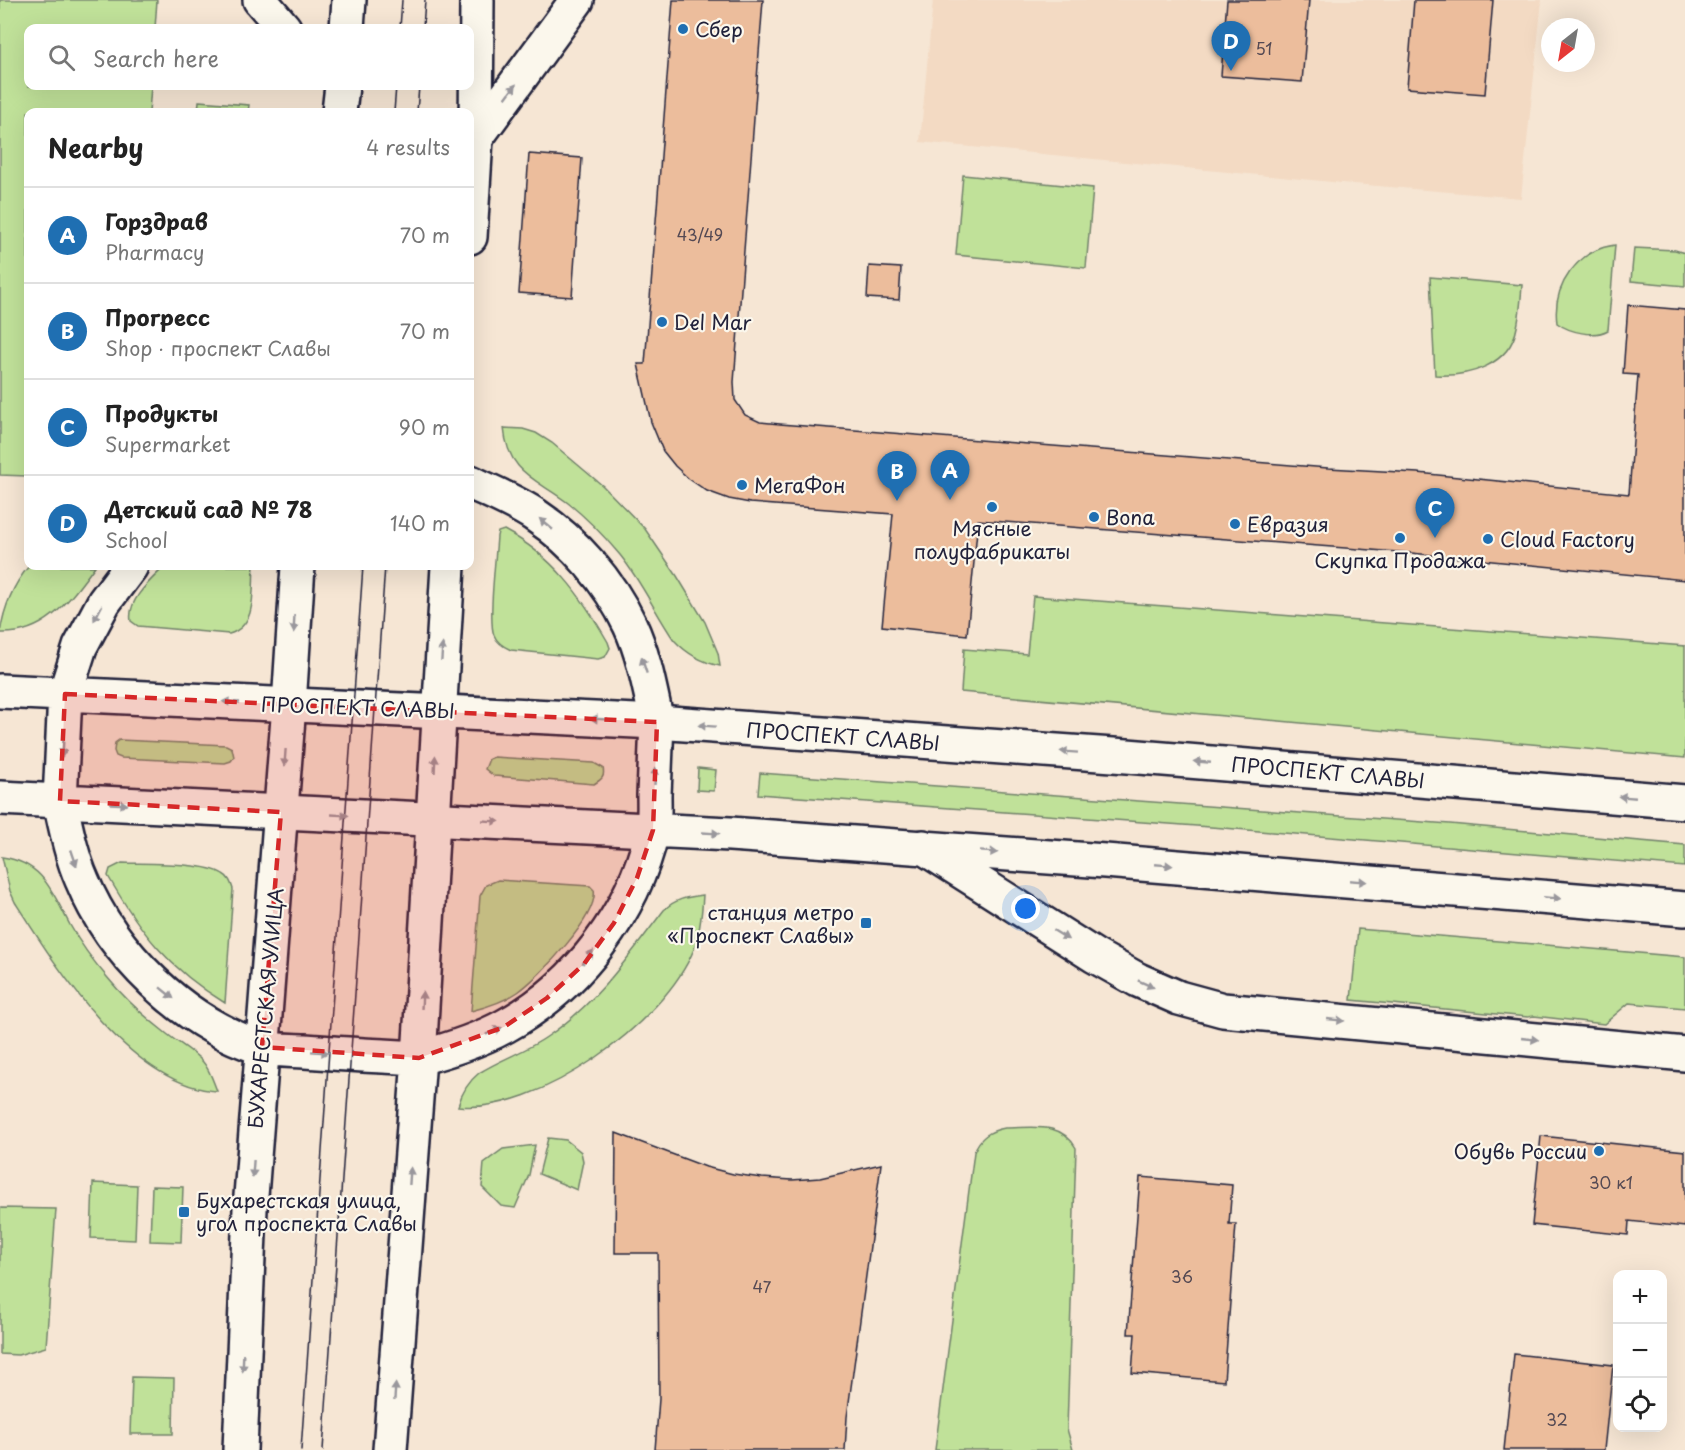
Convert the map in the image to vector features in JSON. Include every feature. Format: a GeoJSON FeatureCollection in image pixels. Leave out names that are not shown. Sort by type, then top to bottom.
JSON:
{"type":"FeatureCollection","features":[{"type":"Feature","properties":{"kind":"main road"},"geometry":{"type":"LineString","coordinates":[[260,0],[281,24]]}},
{"type":"Feature","properties":{"kind":"main road"},"geometry":{"type":"LineString","coordinates":[[346,24],[349,0]]}},
{"type":"Feature","properties":{"kind":"main road"},"geometry":{"type":"LineString","coordinates":[[474,171],[477,0]]}},
{"type":"Feature","properties":{"kind":"main road"},"geometry":{"type":"LineString","coordinates":[[476,138],[578,0]]}},
{"type":"Feature","properties":{"kind":"main road"},"geometry":{"type":"LineString","coordinates":[[339,108],[342,90]]}},
{"type":"Feature","properties":{"kind":"main road"},"geometry":{"type":"LineString","coordinates":[[128,570],[104,602],[80,647],[65,694],[60,801],[68,841],[82,881],[101,918],[125,952],[154,983],[187,1009],[223,1031],[262,1047],[419,1058],[459,1047],[504,1027],[547,998],[584,964],[614,923],[637,878],[653,830],[657,722],[647,673],[631,626],[607,584],[572,545],[535,515],[474,484]]}},
{"type":"Feature","properties":{"kind":"main road","name":"БУХАРЕСТСКАЯ УЛИЦА"},"geometry":{"type":"LineString","coordinates":[[236,1445],[250,1209],[290,705],[298,570]]}},
{"type":"Feature","properties":{"kind":"main road"},"geometry":{"type":"LineString","coordinates":[[390,1450],[419,1058],[448,570]]}},
{"type":"Feature","properties":{"kind":"main road","name":"ПРОСПЕКТ СЛАВЫ"},"geometry":{"type":"LineString","coordinates":[[0,691],[657,722],[1162,759],[1685,802]]}},
{"type":"Feature","properties":{"kind":"main road"},"geometry":{"type":"LineString","coordinates":[[0,798],[432,818],[923,847],[1685,909]]}},
{"type":"Feature","properties":{"kind":"main road"},"geometry":{"type":"LineString","coordinates":[[923,847],[1085,950],[1138,980],[1179,998],[1223,1010],[1685,1054]]}},
{"type":"Feature","properties":{"kind":"highlighted area"},"geometry":{"type":"Polygon","coordinates":[[[65,694],[657,722],[653,830],[637,878],[614,923],[584,964],[547,998],[504,1027],[419,1058],[262,1047],[281,812],[60,801],[65,694]]]}},
{"type":"Feature","properties":{"kind":"shaded area"},"geometry":{"type":"Polygon","coordinates":[[[933,0],[1542,0],[1521,198],[920,142],[933,0]]]}},
{"type":"Feature","properties":{"kind":"green space"},"geometry":{"type":"Polygon","coordinates":[[[0,0],[157,0],[155,24],[24,24],[24,90],[151,90],[149,108],[24,108],[24,476],[0,475],[0,0]]]}},
{"type":"Feature","properties":{"kind":"green space"},"geometry":{"type":"Polygon","coordinates":[[[199,101],[249,105],[249,108],[198,108],[199,101]]]}},
{"type":"Feature","properties":{"kind":"green space"},"geometry":{"type":"Polygon","coordinates":[[[963,175],[1093,188],[1086,268],[956,255],[963,175]]]}},
{"type":"Feature","properties":{"kind":"green space"},"geometry":{"type":"Polygon","coordinates":[[[1615,245],[1608,330],[1589,334],[1568,329],[1557,323],[1556,309],[1559,296],[1570,272],[1589,254],[1615,245]]]}},
{"type":"Feature","properties":{"kind":"green space"},"geometry":{"type":"Polygon","coordinates":[[[1634,248],[1675,250],[1685,253],[1685,286],[1631,281],[1634,248]]]}},
{"type":"Feature","properties":{"kind":"green space"},"geometry":{"type":"Polygon","coordinates":[[[1430,277],[1522,285],[1519,317],[1513,340],[1497,360],[1474,371],[1435,375],[1430,277]]]}},
{"type":"Feature","properties":{"kind":"green space"},"geometry":{"type":"Polygon","coordinates":[[[504,428],[523,429],[536,433],[552,443],[603,486],[645,529],[705,622],[718,653],[720,666],[695,657],[674,640],[635,575],[608,541],[575,509],[518,466],[511,456],[504,428]]]}},
{"type":"Feature","properties":{"kind":"green space"},"geometry":{"type":"Polygon","coordinates":[[[504,530],[521,540],[551,564],[576,593],[608,642],[610,648],[605,657],[598,659],[511,650],[497,640],[492,628],[493,588],[497,536],[498,532],[504,530]]]}},
{"type":"Feature","properties":{"kind":"green space"},"geometry":{"type":"Polygon","coordinates":[[[26,570],[92,570],[56,613],[31,628],[0,633],[4,614],[18,581],[26,570]]]}},
{"type":"Feature","properties":{"kind":"green space"},"geometry":{"type":"Polygon","coordinates":[[[161,570],[254,570],[252,606],[249,615],[238,630],[229,634],[138,626],[131,621],[131,613],[136,598],[161,570]]]}},
{"type":"Feature","properties":{"kind":"green space"},"geometry":{"type":"Polygon","coordinates":[[[1033,596],[1685,646],[1685,758],[961,692],[964,649],[1027,654],[1033,596]]]}},
{"type":"Feature","properties":{"kind":"green space"},"geometry":{"type":"Polygon","coordinates":[[[119,740],[226,745],[232,748],[234,757],[225,763],[121,758],[116,756],[114,751],[115,743],[119,740]]]}},
{"type":"Feature","properties":{"kind":"green space"},"geometry":{"type":"Polygon","coordinates":[[[494,757],[594,763],[603,768],[604,774],[594,784],[494,776],[485,769],[489,759],[494,757]]]}},
{"type":"Feature","properties":{"kind":"green space"},"geometry":{"type":"Polygon","coordinates":[[[698,768],[716,770],[714,791],[697,790],[698,768]]]}},
{"type":"Feature","properties":{"kind":"green space"},"geometry":{"type":"Polygon","coordinates":[[[760,773],[1450,824],[1685,845],[1685,867],[1224,828],[758,794],[760,773]]]}},
{"type":"Feature","properties":{"kind":"green space"},"geometry":{"type":"Polygon","coordinates":[[[2,857],[16,860],[37,872],[52,891],[87,952],[102,971],[143,1014],[203,1062],[217,1091],[185,1084],[155,1068],[126,1046],[99,1019],[52,959],[15,902],[2,857]]]}},
{"type":"Feature","properties":{"kind":"green space"},"geometry":{"type":"Polygon","coordinates":[[[122,863],[203,867],[225,875],[231,882],[233,889],[225,1003],[172,963],[144,932],[108,876],[110,869],[122,863]]]}},
{"type":"Feature","properties":{"kind":"green space"},"geometry":{"type":"Polygon","coordinates":[[[498,880],[590,886],[594,890],[593,901],[578,930],[553,960],[528,984],[507,998],[471,1011],[480,896],[486,885],[498,880]]]}},
{"type":"Feature","properties":{"kind":"green space"},"geometry":{"type":"Polygon","coordinates":[[[703,895],[696,943],[679,977],[656,1006],[628,1033],[595,1058],[560,1080],[525,1096],[490,1105],[458,1106],[466,1088],[479,1073],[540,1041],[582,1009],[611,978],[668,906],[682,899],[703,895]]]}},
{"type":"Feature","properties":{"kind":"green space"},"geometry":{"type":"Polygon","coordinates":[[[1358,929],[1685,957],[1685,1008],[1629,1003],[1604,1024],[1351,1000],[1358,929]]]}},
{"type":"Feature","properties":{"kind":"green space"},"geometry":{"type":"Polygon","coordinates":[[[1036,1127],[1054,1130],[1063,1133],[1076,1148],[1067,1429],[1073,1450],[935,1450],[974,1152],[979,1142],[986,1136],[1005,1128],[1036,1127]]]}},
{"type":"Feature","properties":{"kind":"green space"},"geometry":{"type":"Polygon","coordinates":[[[548,1138],[566,1140],[581,1152],[583,1161],[577,1190],[539,1174],[548,1138]]]}},
{"type":"Feature","properties":{"kind":"green space"},"geometry":{"type":"Polygon","coordinates":[[[535,1145],[529,1175],[515,1208],[501,1206],[482,1187],[484,1163],[503,1149],[535,1145]]]}},
{"type":"Feature","properties":{"kind":"green space"},"geometry":{"type":"Polygon","coordinates":[[[93,1183],[137,1185],[135,1240],[91,1238],[93,1183]]]}},
{"type":"Feature","properties":{"kind":"green space"},"geometry":{"type":"Polygon","coordinates":[[[152,1186],[183,1187],[181,1242],[150,1241],[152,1186]]]}},
{"type":"Feature","properties":{"kind":"green space"},"geometry":{"type":"Polygon","coordinates":[[[0,1208],[56,1209],[46,1347],[18,1355],[0,1354],[0,1208]]]}},
{"type":"Feature","properties":{"kind":"green space"},"geometry":{"type":"Polygon","coordinates":[[[132,1377],[174,1378],[173,1434],[130,1434],[132,1377]]]}},
{"type":"Feature","properties":{"kind":"building"},"geometry":{"type":"Polygon","coordinates":[[[673,0],[763,0],[734,382],[735,400],[745,415],[760,422],[780,424],[1328,468],[1418,473],[1629,494],[1638,375],[1623,374],[1628,305],[1685,310],[1685,580],[1411,553],[978,520],[967,635],[882,626],[893,514],[750,503],[707,491],[675,466],[663,451],[651,422],[638,364],[645,364],[673,0]]]}},
{"type":"Feature","properties":{"kind":"building"},"geometry":{"type":"Polygon","coordinates":[[[1227,0],[1309,0],[1302,82],[1221,76],[1227,0]]]}},
{"type":"Feature","properties":{"kind":"building"},"geometry":{"type":"Polygon","coordinates":[[[1414,0],[1493,0],[1485,94],[1407,88],[1414,0]]]}},
{"type":"Feature","properties":{"kind":"building"},"geometry":{"type":"Polygon","coordinates":[[[529,154],[582,158],[572,297],[519,293],[529,154]]]}},
{"type":"Feature","properties":{"kind":"building"},"geometry":{"type":"Polygon","coordinates":[[[869,266],[901,268],[899,300],[867,298],[869,266]]]}},
{"type":"Feature","properties":{"kind":"building"},"geometry":{"type":"Polygon","coordinates":[[[616,1133],[706,1167],[762,1178],[792,1180],[820,1178],[881,1164],[847,1417],[845,1450],[655,1450],[659,1399],[658,1253],[615,1253],[616,1133]]]}},
{"type":"Feature","properties":{"kind":"building"},"geometry":{"type":"Polygon","coordinates":[[[1541,1136],[1685,1151],[1685,1227],[1629,1221],[1628,1235],[1532,1225],[1541,1136]]]}},
{"type":"Feature","properties":{"kind":"building"},"geometry":{"type":"Polygon","coordinates":[[[1140,1177],[1232,1185],[1229,1224],[1236,1224],[1224,1381],[1132,1373],[1135,1334],[1128,1334],[1140,1177]]]}},
{"type":"Feature","properties":{"kind":"building"},"geometry":{"type":"Polygon","coordinates":[[[1514,1354],[1613,1365],[1604,1450],[1504,1450],[1514,1354]]]}},
{"type":"Feature","properties":{"kind":"tram line"},"geometry":{"type":"LineString","coordinates":[[400,24],[402,0]]}},
{"type":"Feature","properties":{"kind":"tram line"},"geometry":{"type":"LineString","coordinates":[[423,24],[425,0]]}},
{"type":"Feature","properties":{"kind":"tram line"},"geometry":{"type":"LineString","coordinates":[[394,108],[396,90]]}},
{"type":"Feature","properties":{"kind":"tram line"},"geometry":{"type":"LineString","coordinates":[[417,108],[419,90]]}},
{"type":"Feature","properties":{"kind":"tram line"},"geometry":{"type":"LineString","coordinates":[[301,1450],[363,570]]}},
{"type":"Feature","properties":{"kind":"tram line"},"geometry":{"type":"LineString","coordinates":[[323,1450],[385,570]]}},
{"type":"Feature","properties":{"kind":"place","name":"Сбер"},"geometry":{"type":"Point","coordinates":[683,29]}},
{"type":"Feature","properties":{"kind":"place","name":"Детский сад № 78"},"geometry":{"type":"Point","coordinates":[1231,71]}},
{"type":"Feature","properties":{"kind":"place","name":"Del Mar"},"geometry":{"type":"Point","coordinates":[662,322]}},
{"type":"Feature","properties":{"kind":"place","name":"МегаФон"},"geometry":{"type":"Point","coordinates":[742,485]}},
{"type":"Feature","properties":{"kind":"place","name":"Горздрав"},"geometry":{"type":"Point","coordinates":[950,500]}},
{"type":"Feature","properties":{"kind":"place","name":"Прогресс"},"geometry":{"type":"Point","coordinates":[897,501]}},
{"type":"Feature","properties":{"kind":"place","name":"Мясные полуфабрикаты"},"geometry":{"type":"Point","coordinates":[992,507]}},
{"type":"Feature","properties":{"kind":"place","name":"Bona"},"geometry":{"type":"Point","coordinates":[1094,517]}},
{"type":"Feature","properties":{"kind":"place","name":"Евразия"},"geometry":{"type":"Point","coordinates":[1235,524]}},
{"type":"Feature","properties":{"kind":"place","name":"Скупка Продажа"},"geometry":{"type":"Point","coordinates":[1400,538]}},
{"type":"Feature","properties":{"kind":"place","name":"Продукты"},"geometry":{"type":"Point","coordinates":[1435,538]}},
{"type":"Feature","properties":{"kind":"place","name":"Cloud Factory"},"geometry":{"type":"Point","coordinates":[1488,539]}},
{"type":"Feature","properties":{"kind":"place","name":"станция метро «Проспект Славы»"},"geometry":{"type":"Point","coordinates":[866,923]}},
{"type":"Feature","properties":{"kind":"place","name":"Обувь России"},"geometry":{"type":"Point","coordinates":[1599,1151]}},
{"type":"Feature","properties":{"kind":"place","name":"Бухарестская улица, угол проспекта Славы"},"geometry":{"type":"Point","coordinates":[184,1212]}}]}
